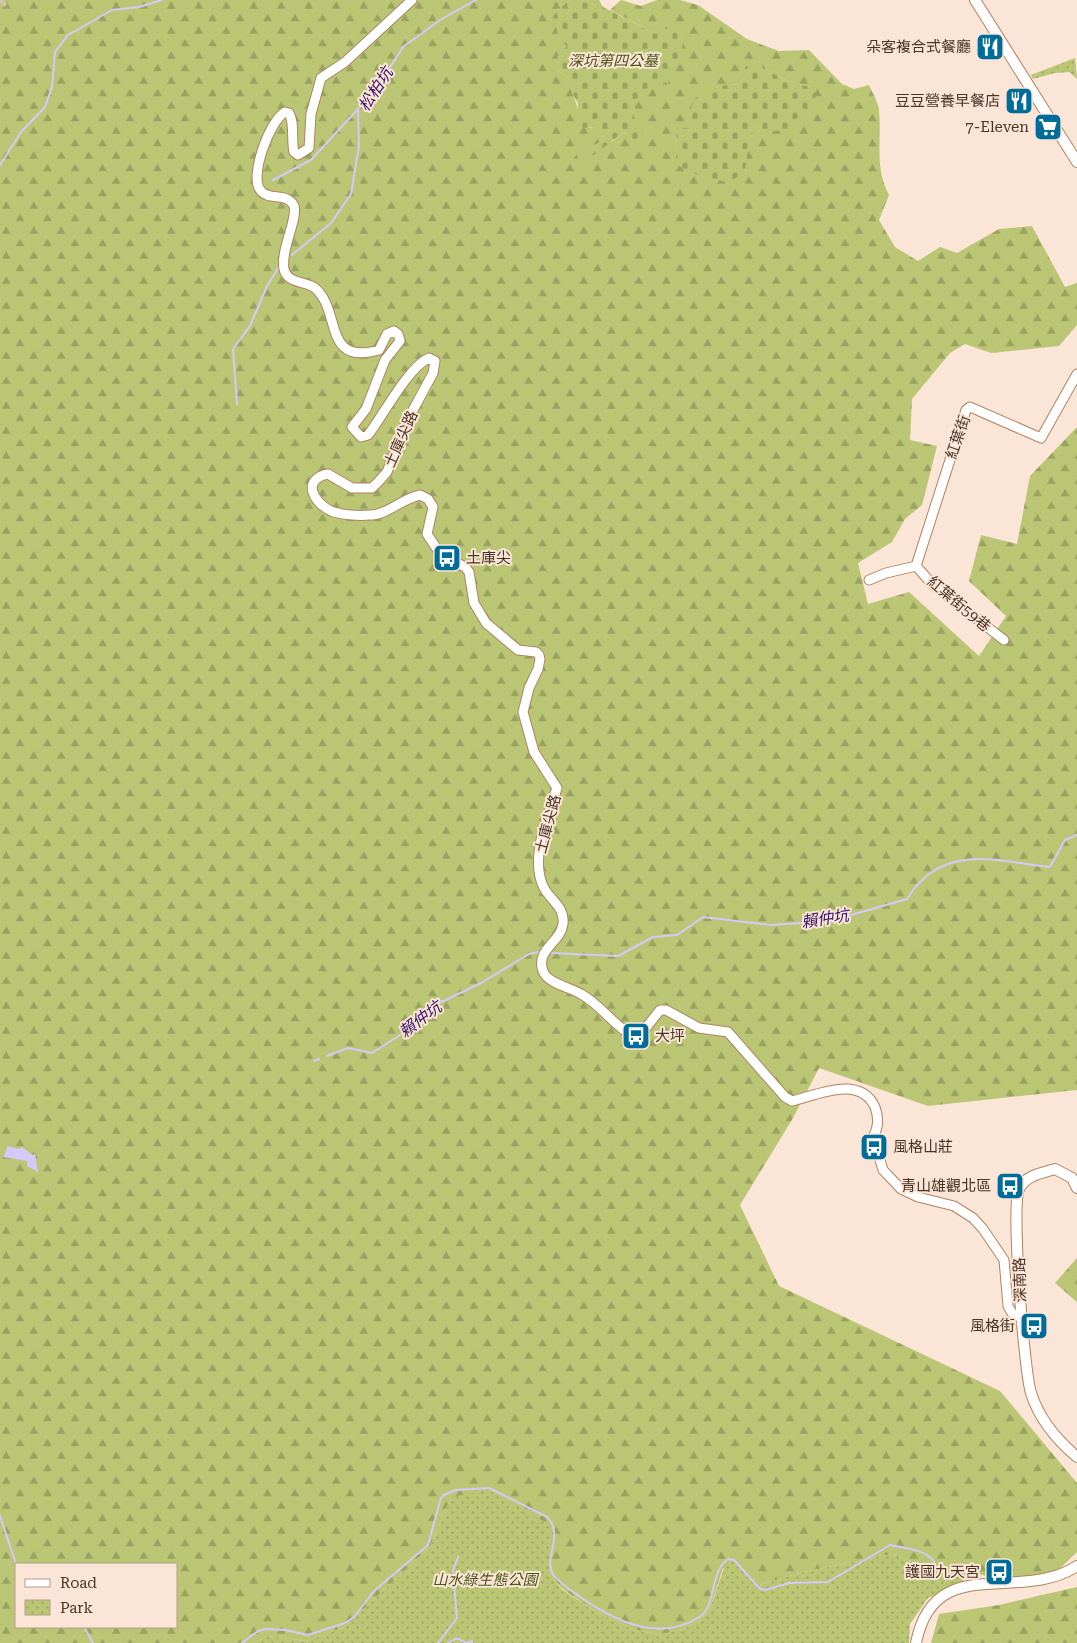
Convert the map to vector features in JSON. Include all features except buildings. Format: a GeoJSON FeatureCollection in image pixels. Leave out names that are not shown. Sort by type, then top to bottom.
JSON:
{"type":"FeatureCollection","features":[{"type":"Feature","properties":{"kind":"main road"},"geometry":{"type":"LineString","coordinates":[[975,0],[1077,162]]}},
{"type":"Feature","properties":{"kind":"main road","name":"深南路"},"geometry":{"type":"LineString","coordinates":[[1077,1188],[1072,1178],[1054,1169],[1032,1176],[1019,1189],[1017,1208],[1021,1318],[1031,1394],[1038,1409],[1059,1441],[1077,1457]]}},
{"type":"Feature","properties":{"kind":"main road"},"geometry":{"type":"LineString","coordinates":[[916,1643],[928,1608],[950,1590],[1055,1577],[1077,1566]]}},
{"type":"Feature","properties":{"kind":"street","name":"土庫尖路"},"geometry":{"type":"LineString","coordinates":[[412,0],[346,62],[321,78],[311,114],[310,148],[298,155],[294,152],[291,139],[292,118],[289,113],[285,112],[278,116],[270,129],[259,165],[258,187],[260,191],[267,195],[285,198],[293,204],[295,211],[286,246],[284,268],[286,274],[291,279],[314,287],[321,294],[326,303],[337,340],[342,346],[362,353],[379,350],[387,334],[394,331],[398,334],[400,340],[385,360],[366,410],[352,427],[354,432],[361,437],[368,435],[392,398],[421,361],[429,358],[435,361],[433,373],[405,425],[387,472],[372,488],[363,489],[352,488],[328,474],[320,476],[314,482],[312,493],[315,500],[331,510],[370,515],[387,511],[409,498],[420,495],[428,499],[433,507],[427,534],[441,555],[465,567],[469,572],[474,604],[482,619],[518,650],[536,652],[539,655],[538,669],[529,688],[523,712],[534,752],[557,788],[538,860],[544,888],[559,907],[563,924],[561,932],[544,952],[542,965],[544,973],[553,981],[590,999],[625,1032],[634,1037],[645,1029],[660,1010],[666,1010],[699,1028],[722,1031],[734,1036],[757,1066],[772,1080],[785,1097],[792,1101],[831,1089],[842,1088],[863,1093],[873,1103],[877,1113],[878,1128],[874,1137],[883,1170],[901,1189],[918,1197],[954,1206],[973,1218],[1004,1260],[1008,1306],[1012,1313],[1021,1318]]}},
{"type":"Feature","properties":{"kind":"street","name":"紅葉街"},"geometry":{"type":"LineString","coordinates":[[916,566],[966,410],[970,407],[1041,438],[1077,374]]}},
{"type":"Feature","properties":{"kind":"street"},"geometry":{"type":"LineString","coordinates":[[869,580],[886,573],[916,566]]}},
{"type":"Feature","properties":{"kind":"street","name":"紅葉街59巷"},"geometry":{"type":"LineString","coordinates":[[916,566],[933,585],[1004,640]]}},
{"type":"Feature","properties":{"kind":"green space"},"geometry":{"type":"Polygon","coordinates":[[[0,0],[573,0],[567,2],[567,46],[557,70],[578,84],[571,90],[582,119],[589,128],[603,126],[605,139],[575,157],[613,141],[624,132],[633,141],[642,133],[633,114],[636,101],[647,87],[658,83],[684,47],[681,37],[656,34],[610,10],[621,0],[641,6],[657,0],[680,0],[698,5],[747,39],[779,51],[809,50],[842,84],[854,89],[869,85],[879,110],[880,164],[884,185],[889,195],[879,220],[895,247],[918,261],[940,247],[957,253],[999,229],[1032,226],[1065,287],[1077,283],[1077,325],[1059,346],[991,353],[965,344],[950,353],[912,399],[910,440],[937,446],[922,505],[905,519],[892,542],[858,563],[868,604],[909,592],[979,656],[1006,616],[969,581],[981,535],[1017,544],[1030,476],[1077,427],[1077,1090],[928,1106],[819,1068],[793,1118],[740,1205],[779,1286],[1000,1391],[1077,1483],[1077,1552],[1053,1575],[997,1579],[971,1572],[925,1566],[892,1554],[799,1573],[756,1586],[723,1568],[709,1612],[697,1622],[683,1629],[659,1635],[632,1629],[596,1612],[560,1587],[549,1570],[552,1549],[451,1497],[430,1547],[345,1627],[306,1641],[268,1636],[253,1643],[0,1643],[0,0]],[[757,61],[741,82],[715,87],[689,127],[676,130],[677,153],[745,173],[748,136],[758,126],[801,115],[810,101],[811,87],[782,78],[757,61]]]}},
{"type":"Feature","properties":{"kind":"green space","name":"深坑第四公墓"},"geometry":{"type":"Polygon","coordinates":[[[573,0],[599,0],[603,7],[656,34],[668,27],[681,37],[689,58],[670,66],[668,85],[654,85],[641,95],[633,114],[643,133],[633,142],[624,132],[575,169],[574,157],[605,139],[602,127],[577,128],[581,120],[577,112],[578,104],[571,90],[577,84],[557,70],[555,59],[567,46],[559,38],[553,16],[567,2],[573,0]]]}},
{"type":"Feature","properties":{"kind":"green space"},"geometry":{"type":"Polygon","coordinates":[[[1075,58],[1077,79],[1069,72],[1055,73],[1033,79],[1031,75],[1075,58]]]}},
{"type":"Feature","properties":{"kind":"green space"},"geometry":{"type":"Polygon","coordinates":[[[757,61],[782,78],[811,87],[817,95],[789,129],[769,132],[758,126],[749,136],[745,173],[728,182],[702,177],[675,164],[677,153],[676,129],[689,127],[690,113],[697,97],[707,90],[719,86],[733,85],[741,81],[745,78],[745,67],[757,61]]]}},
{"type":"Feature","properties":{"kind":"green space"},"geometry":{"type":"Polygon","coordinates":[[[1077,1258],[1077,1302],[1055,1283],[1077,1258]]]}},
{"type":"Feature","properties":{"kind":"green space","name":"山水綠生態公園"},"geometry":{"type":"Polygon","coordinates":[[[489,1490],[550,1525],[552,1549],[549,1570],[560,1588],[596,1612],[632,1629],[659,1635],[683,1629],[697,1622],[709,1612],[724,1568],[733,1561],[756,1586],[799,1573],[892,1554],[925,1566],[971,1572],[958,1586],[928,1598],[910,1624],[909,1643],[253,1643],[268,1636],[306,1641],[345,1627],[430,1547],[451,1497],[489,1490]]]}},
{"type":"Feature","properties":{"kind":"green space"},"geometry":{"type":"Polygon","coordinates":[[[1077,1587],[1077,1643],[931,1643],[939,1614],[999,1605],[1077,1587]]]}},
{"type":"Feature","properties":{"kind":"shaded area"},"geometry":{"type":"Polygon","coordinates":[[[8,1146],[19,1149],[22,1147],[32,1155],[35,1154],[38,1172],[27,1166],[27,1161],[3,1157],[8,1146]]]}},
{"type":"Feature","properties":{"kind":"waterway"},"geometry":{"type":"LineString","coordinates":[[0,165],[21,132],[45,107],[52,87],[55,52],[68,35],[112,10],[139,7],[162,0]]}},
{"type":"Feature","properties":{"kind":"waterway","name":"松柏坑"},"geometry":{"type":"LineString","coordinates":[[292,255],[331,223],[351,194],[359,146],[358,109],[386,74],[403,47],[440,20],[476,0]]}},
{"type":"Feature","properties":{"kind":"waterway"},"geometry":{"type":"LineString","coordinates":[[273,180],[311,160],[358,109]]}},
{"type":"Feature","properties":{"kind":"waterway","name":"松柏坑"},"geometry":{"type":"LineString","coordinates":[[237,404],[233,349],[250,326],[267,286],[280,265]]}},
{"type":"Feature","properties":{"kind":"waterway","name":"賴仲坑"},"geometry":{"type":"LineString","coordinates":[[550,953],[618,956],[653,937],[677,935],[703,917],[771,925],[830,921],[907,899],[921,881],[936,869],[953,862],[971,859],[990,859],[1050,867],[1065,840],[1077,835]]}},
{"type":"Feature","properties":{"kind":"waterway","name":"賴仲坑"},"geometry":{"type":"LineString","coordinates":[[327,1056],[348,1048],[372,1053],[414,1026],[431,1007],[481,983],[529,954],[538,952]]}},
{"type":"Feature","properties":{"kind":"waterway","name":"賴仲坑"},"geometry":{"type":"LineString","coordinates":[[314,1061],[319,1059]]}},
{"type":"Feature","properties":{"kind":"waterway"},"geometry":{"type":"LineString","coordinates":[[242,1643],[258,1631],[266,1629],[285,1630],[308,1635],[345,1623],[354,1617],[374,1591],[428,1545],[441,1498],[456,1490],[489,1488],[547,1517],[554,1531],[550,1560],[555,1577],[568,1589],[608,1614],[638,1626],[670,1628],[686,1624],[701,1616],[709,1604],[718,1571],[728,1559],[734,1560],[759,1588],[765,1590],[789,1583],[828,1582],[890,1545],[916,1550],[929,1556],[935,1565],[929,1570]]}},
{"type":"Feature","properties":{"kind":"waterway"},"geometry":{"type":"LineString","coordinates":[[0,1516],[16,1563]]}},
{"type":"Feature","properties":{"kind":"waterway"},"geometry":{"type":"LineString","coordinates":[[438,1643],[457,1618],[453,1571],[458,1557]]}},
{"type":"Feature","properties":{"kind":"waterway"},"geometry":{"type":"LineString","coordinates":[[85,1628],[93,1643]]}},
{"type":"Feature","properties":{"kind":"waterway"},"geometry":{"type":"LineString","coordinates":[[448,1643],[457,1638],[466,1643],[472,1641],[472,1643]]}},
{"type":"Feature","properties":{"kind":"tunnel"},"geometry":{"type":"LineString","coordinates":[[0,3],[3,0]]}},
{"type":"Feature","properties":{"kind":"place","name":"朵客複合式餐廳"},"geometry":{"type":"Point","coordinates":[990,47]}},
{"type":"Feature","properties":{"kind":"place","name":"豆豆營養早餐店"},"geometry":{"type":"Point","coordinates":[1019,101]}},
{"type":"Feature","properties":{"kind":"place","name":"7-Eleven"},"geometry":{"type":"Point","coordinates":[1048,127]}},
{"type":"Feature","properties":{"kind":"place","name":"土庫尖"},"geometry":{"type":"Point","coordinates":[447,558]}},
{"type":"Feature","properties":{"kind":"place","name":"大坪"},"geometry":{"type":"Point","coordinates":[636,1036]}},
{"type":"Feature","properties":{"kind":"place","name":"風格山莊"},"geometry":{"type":"Point","coordinates":[874,1147]}},
{"type":"Feature","properties":{"kind":"place","name":"青山雄觀北區"},"geometry":{"type":"Point","coordinates":[1010,1186]}},
{"type":"Feature","properties":{"kind":"place","name":"風格街"},"geometry":{"type":"Point","coordinates":[1034,1326]}},
{"type":"Feature","properties":{"kind":"place","name":"護國九天宮"},"geometry":{"type":"Point","coordinates":[999,1572]}}]}
